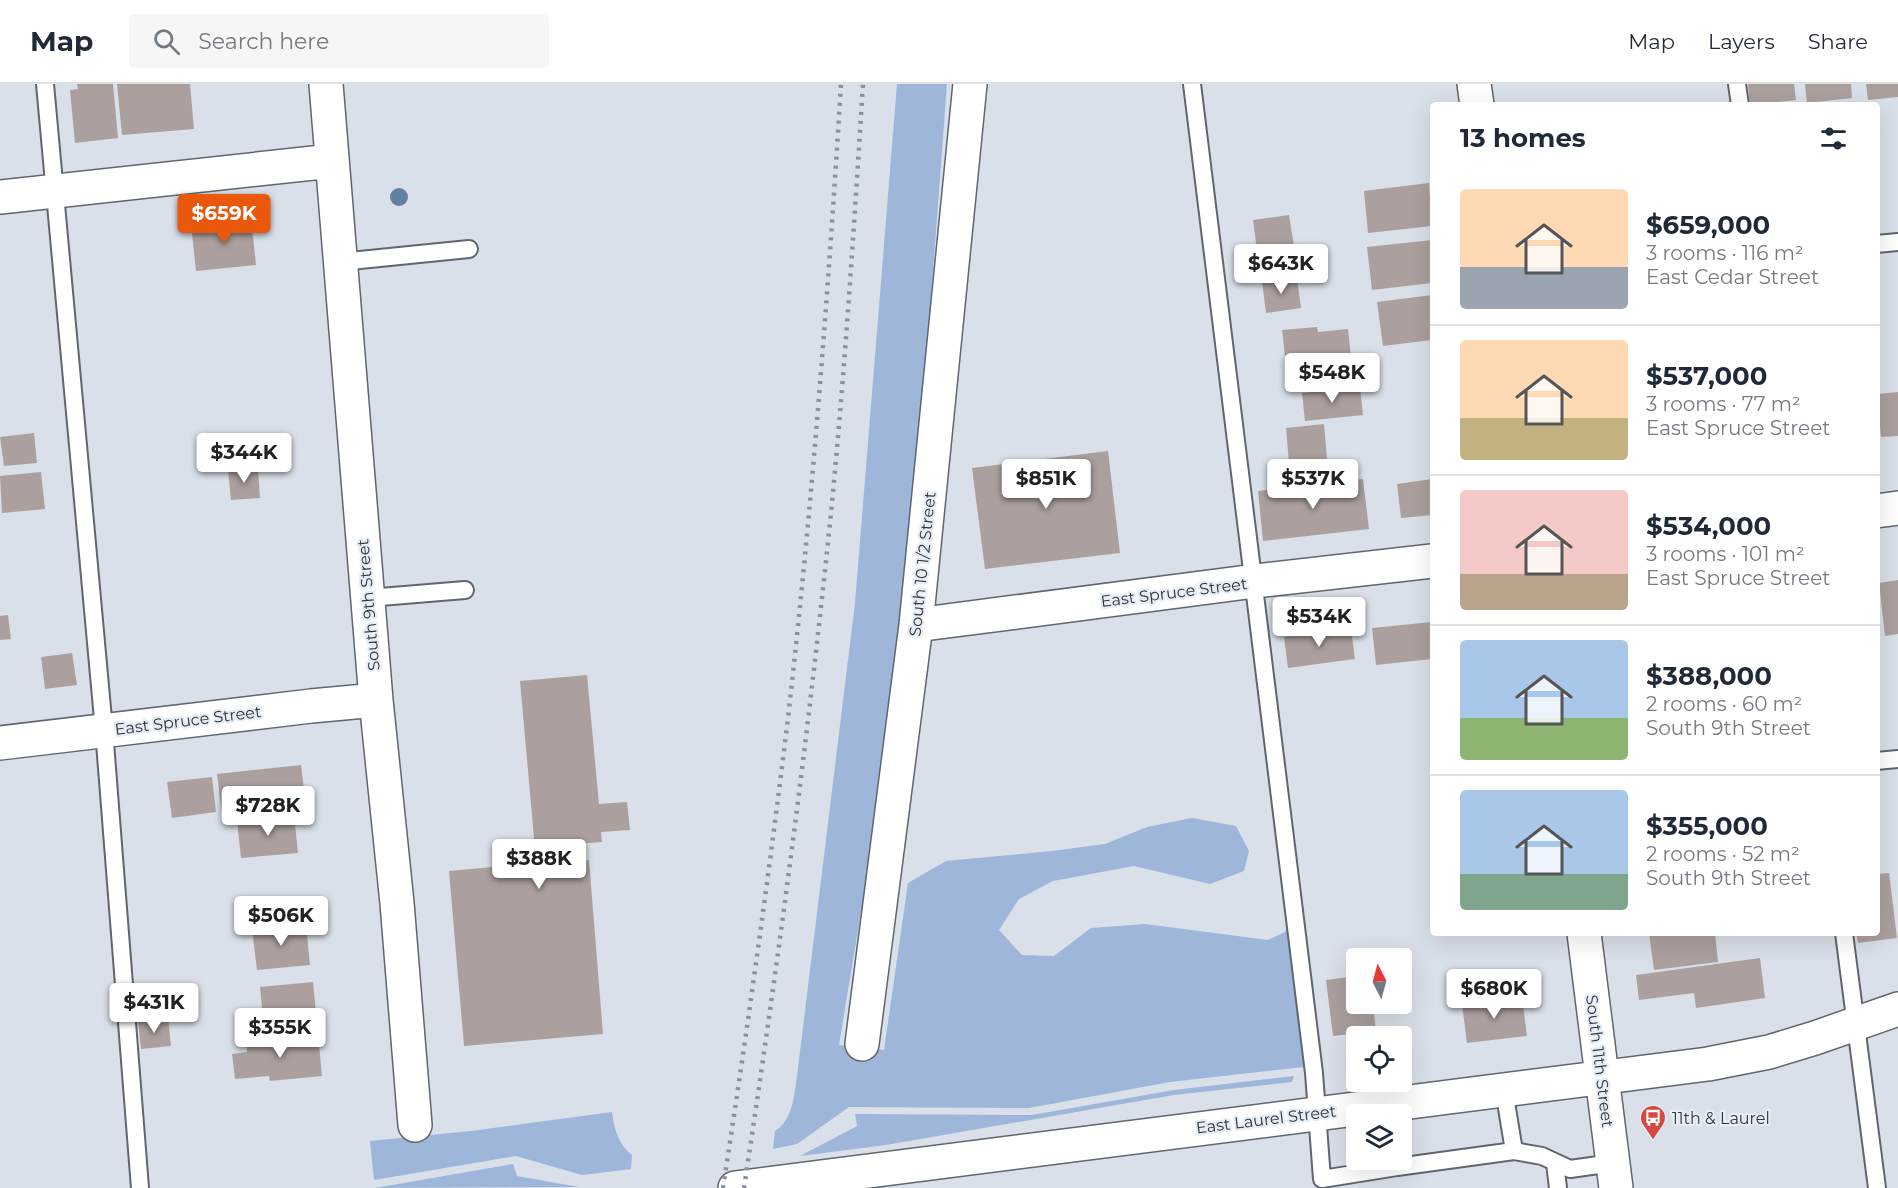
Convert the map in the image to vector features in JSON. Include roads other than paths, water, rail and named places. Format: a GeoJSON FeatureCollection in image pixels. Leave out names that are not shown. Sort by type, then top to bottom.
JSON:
{"type":"FeatureCollection","features":[{"type":"Feature","properties":{"kind":"street","name":"South 9th Street"},"geometry":{"type":"LineString","coordinates":[[326,84],[376,700],[397,903],[415,1125]]}},
{"type":"Feature","properties":{"kind":"street","name":"South 10 1/2 Street"},"geometry":{"type":"LineString","coordinates":[[861,1044],[916,625],[970,84]]}},
{"type":"Feature","properties":{"kind":"street"},"geometry":{"type":"LineString","coordinates":[[1474,84],[1477,102]]}},
{"type":"Feature","properties":{"kind":"street"},"geometry":{"type":"LineString","coordinates":[[0,197],[332,161]]}},
{"type":"Feature","properties":{"kind":"street"},"geometry":{"type":"LineString","coordinates":[[1880,510],[1898,508]]}},
{"type":"Feature","properties":{"kind":"street","name":"East Spruce Street"},"geometry":{"type":"LineString","coordinates":[[916,625],[1255,581],[1430,561]]}},
{"type":"Feature","properties":{"kind":"street","name":"East Spruce Street"},"geometry":{"type":"LineString","coordinates":[[0,743],[376,700]]}},
{"type":"Feature","properties":{"kind":"street","name":"South 11th Street"},"geometry":{"type":"LineString","coordinates":[[1584,936],[1615,1175]]}},
{"type":"Feature","properties":{"kind":"street","name":"East Laurel Street"},"geometry":{"type":"LineString","coordinates":[[1412,1106],[1504,1090],[1708,1064],[1769,1052],[1898,1009]]}},
{"type":"Feature","properties":{"kind":"street","name":"East Laurel Street"},"geometry":{"type":"LineString","coordinates":[[735,1188],[1318,1113],[1346,1111]]}},
{"type":"Feature","properties":{"kind":"lane"},"geometry":{"type":"LineString","coordinates":[[45,84],[104,730],[140,1188]]}},
{"type":"Feature","properties":{"kind":"lane"},"geometry":{"type":"LineString","coordinates":[[1192,84],[1255,581],[1318,1113],[1323,1184],[1372,1170]]}},
{"type":"Feature","properties":{"kind":"lane"},"geometry":{"type":"LineString","coordinates":[[1737,84],[1740,102]]}},
{"type":"Feature","properties":{"kind":"lane"},"geometry":{"type":"LineString","coordinates":[[1880,244],[1898,242]]}},
{"type":"Feature","properties":{"kind":"lane"},"geometry":{"type":"LineString","coordinates":[[340,262],[469,249]]}},
{"type":"Feature","properties":{"kind":"lane"},"geometry":{"type":"LineString","coordinates":[[368,598],[465,590]]}},
{"type":"Feature","properties":{"kind":"lane"},"geometry":{"type":"LineString","coordinates":[[1880,761],[1898,759]]}},
{"type":"Feature","properties":{"kind":"lane"},"geometry":{"type":"LineString","coordinates":[[1844,936],[1877,1188]]}},
{"type":"Feature","properties":{"kind":"lane"},"geometry":{"type":"LineString","coordinates":[[1504,1090],[1514,1150]]}},
{"type":"Feature","properties":{"kind":"lane"},"geometry":{"type":"LineString","coordinates":[[1412,1161],[1514,1150],[1542,1156],[1570,1169],[1615,1175]]}},
{"type":"Feature","properties":{"kind":"lane"},"geometry":{"type":"LineString","coordinates":[[1555,1162],[1558,1188]]}},
{"type":"Feature","properties":{"kind":"railway"},"geometry":{"type":"LineString","coordinates":[[723,1188],[765,895],[797,639],[819,401],[841,84]]}},
{"type":"Feature","properties":{"kind":"railway"},"geometry":{"type":"LineString","coordinates":[[744,1188],[792,851],[822,597],[841,406],[863,84]]}},
{"type":"Feature","properties":{"kind":"place","name":"11th & Laurel"},"geometry":{"type":"Point","coordinates":[1653,1141]}}]}
